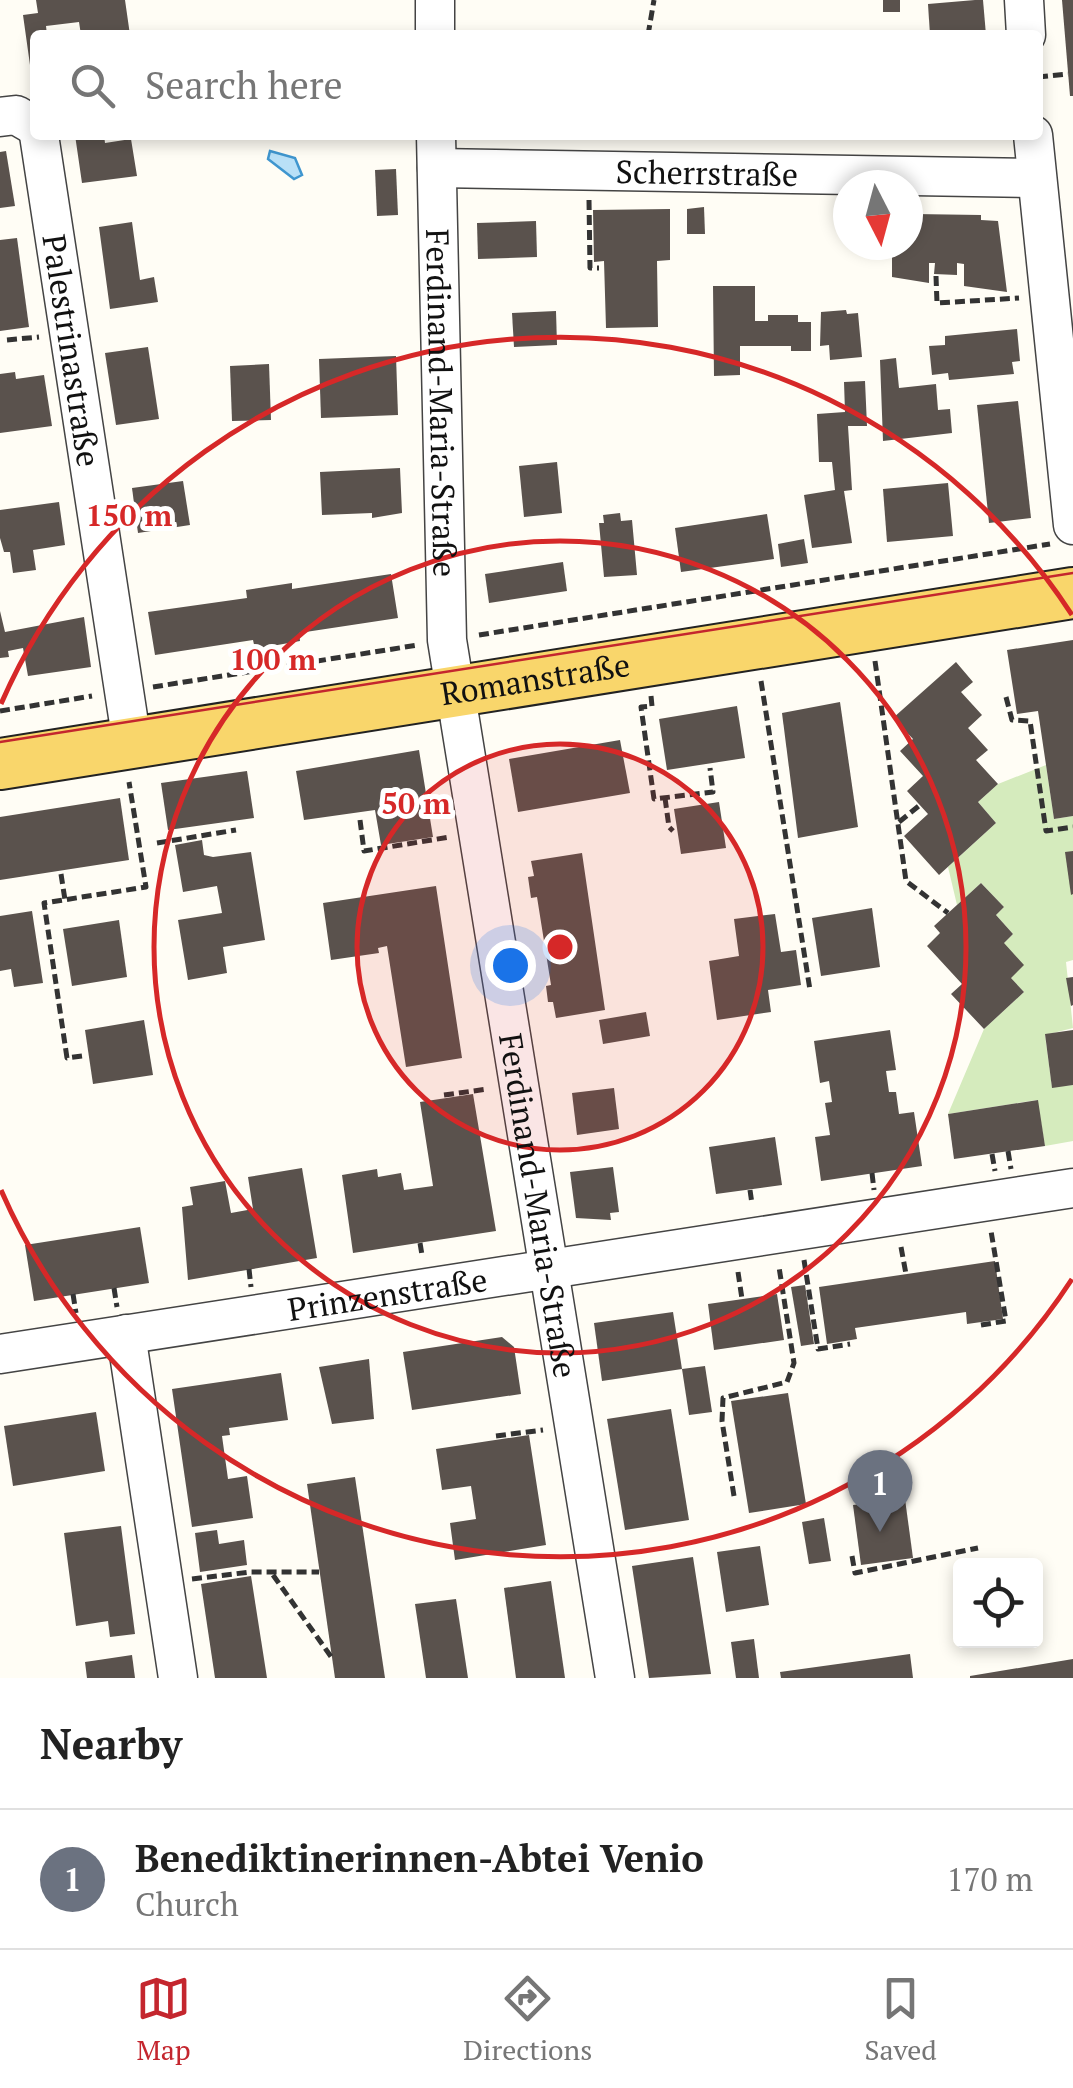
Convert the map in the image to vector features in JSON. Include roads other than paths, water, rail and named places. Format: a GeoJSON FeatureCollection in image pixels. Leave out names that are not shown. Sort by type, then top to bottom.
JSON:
{"type":"FeatureCollection","features":[{"type":"Feature","properties":{"kind":"main road","name":"Romanstraße"},"geometry":{"type":"LineString","coordinates":[[0,730],[127,722],[1066,542]]}},
{"type":"Feature","properties":{"kind":"main road","name":"Romanstraße"},"geometry":{"type":"LineString","coordinates":[[450,663],[646,661],[1073,594]]}},
{"type":"Feature","properties":{"kind":"main road","name":"Romanstraße"},"geometry":{"type":"LineString","coordinates":[[0,764],[127,722]]}},
{"type":"Feature","properties":{"kind":"street"},"geometry":{"type":"LineString","coordinates":[[434,0],[435,30]]}},
{"type":"Feature","properties":{"kind":"street"},"geometry":{"type":"LineString","coordinates":[[1024,0],[1026,30]]}},
{"type":"Feature","properties":{"kind":"street"},"geometry":{"type":"LineString","coordinates":[[0,117],[16,115],[30,123]]}},
{"type":"Feature","properties":{"kind":"street","name":"Palestrinastraße"},"geometry":{"type":"LineString","coordinates":[[40,140],[127,722]]}},
{"type":"Feature","properties":{"kind":"street"},"geometry":{"type":"LineString","coordinates":[[1033,140],[1066,542]]}},
{"type":"Feature","properties":{"kind":"street","name":"Scherrstraße"},"geometry":{"type":"LineString","coordinates":[[436,151],[589,171],[1036,178]]}},
{"type":"Feature","properties":{"kind":"street","name":"Ferdinand-Maria-Straße"},"geometry":{"type":"LineString","coordinates":[[436,151],[450,663],[616,1678]]}},
{"type":"Feature","properties":{"kind":"street","name":"Prinzenstraße"},"geometry":{"type":"LineString","coordinates":[[0,1354],[552,1270],[776,1224],[991,1186],[1073,1188]]}},
{"type":"Feature","properties":{"kind":"street"},"geometry":{"type":"LineString","coordinates":[[126,1334],[178,1678]]}},
{"type":"Feature","properties":{"kind":"water"},"geometry":{"type":"Polygon","coordinates":[[[270,151],[295,158],[302,175],[294,179],[268,159],[270,151]]]}},
{"type":"Feature","properties":{"kind":"tram line"},"geometry":{"type":"LineString","coordinates":[[0,742],[1073,573]]}},
{"type":"Feature","properties":{"kind":"place","name":"Benediktinerinnen-Abtei Venio"},"geometry":{"type":"Point","coordinates":[880,1532]}}]}
